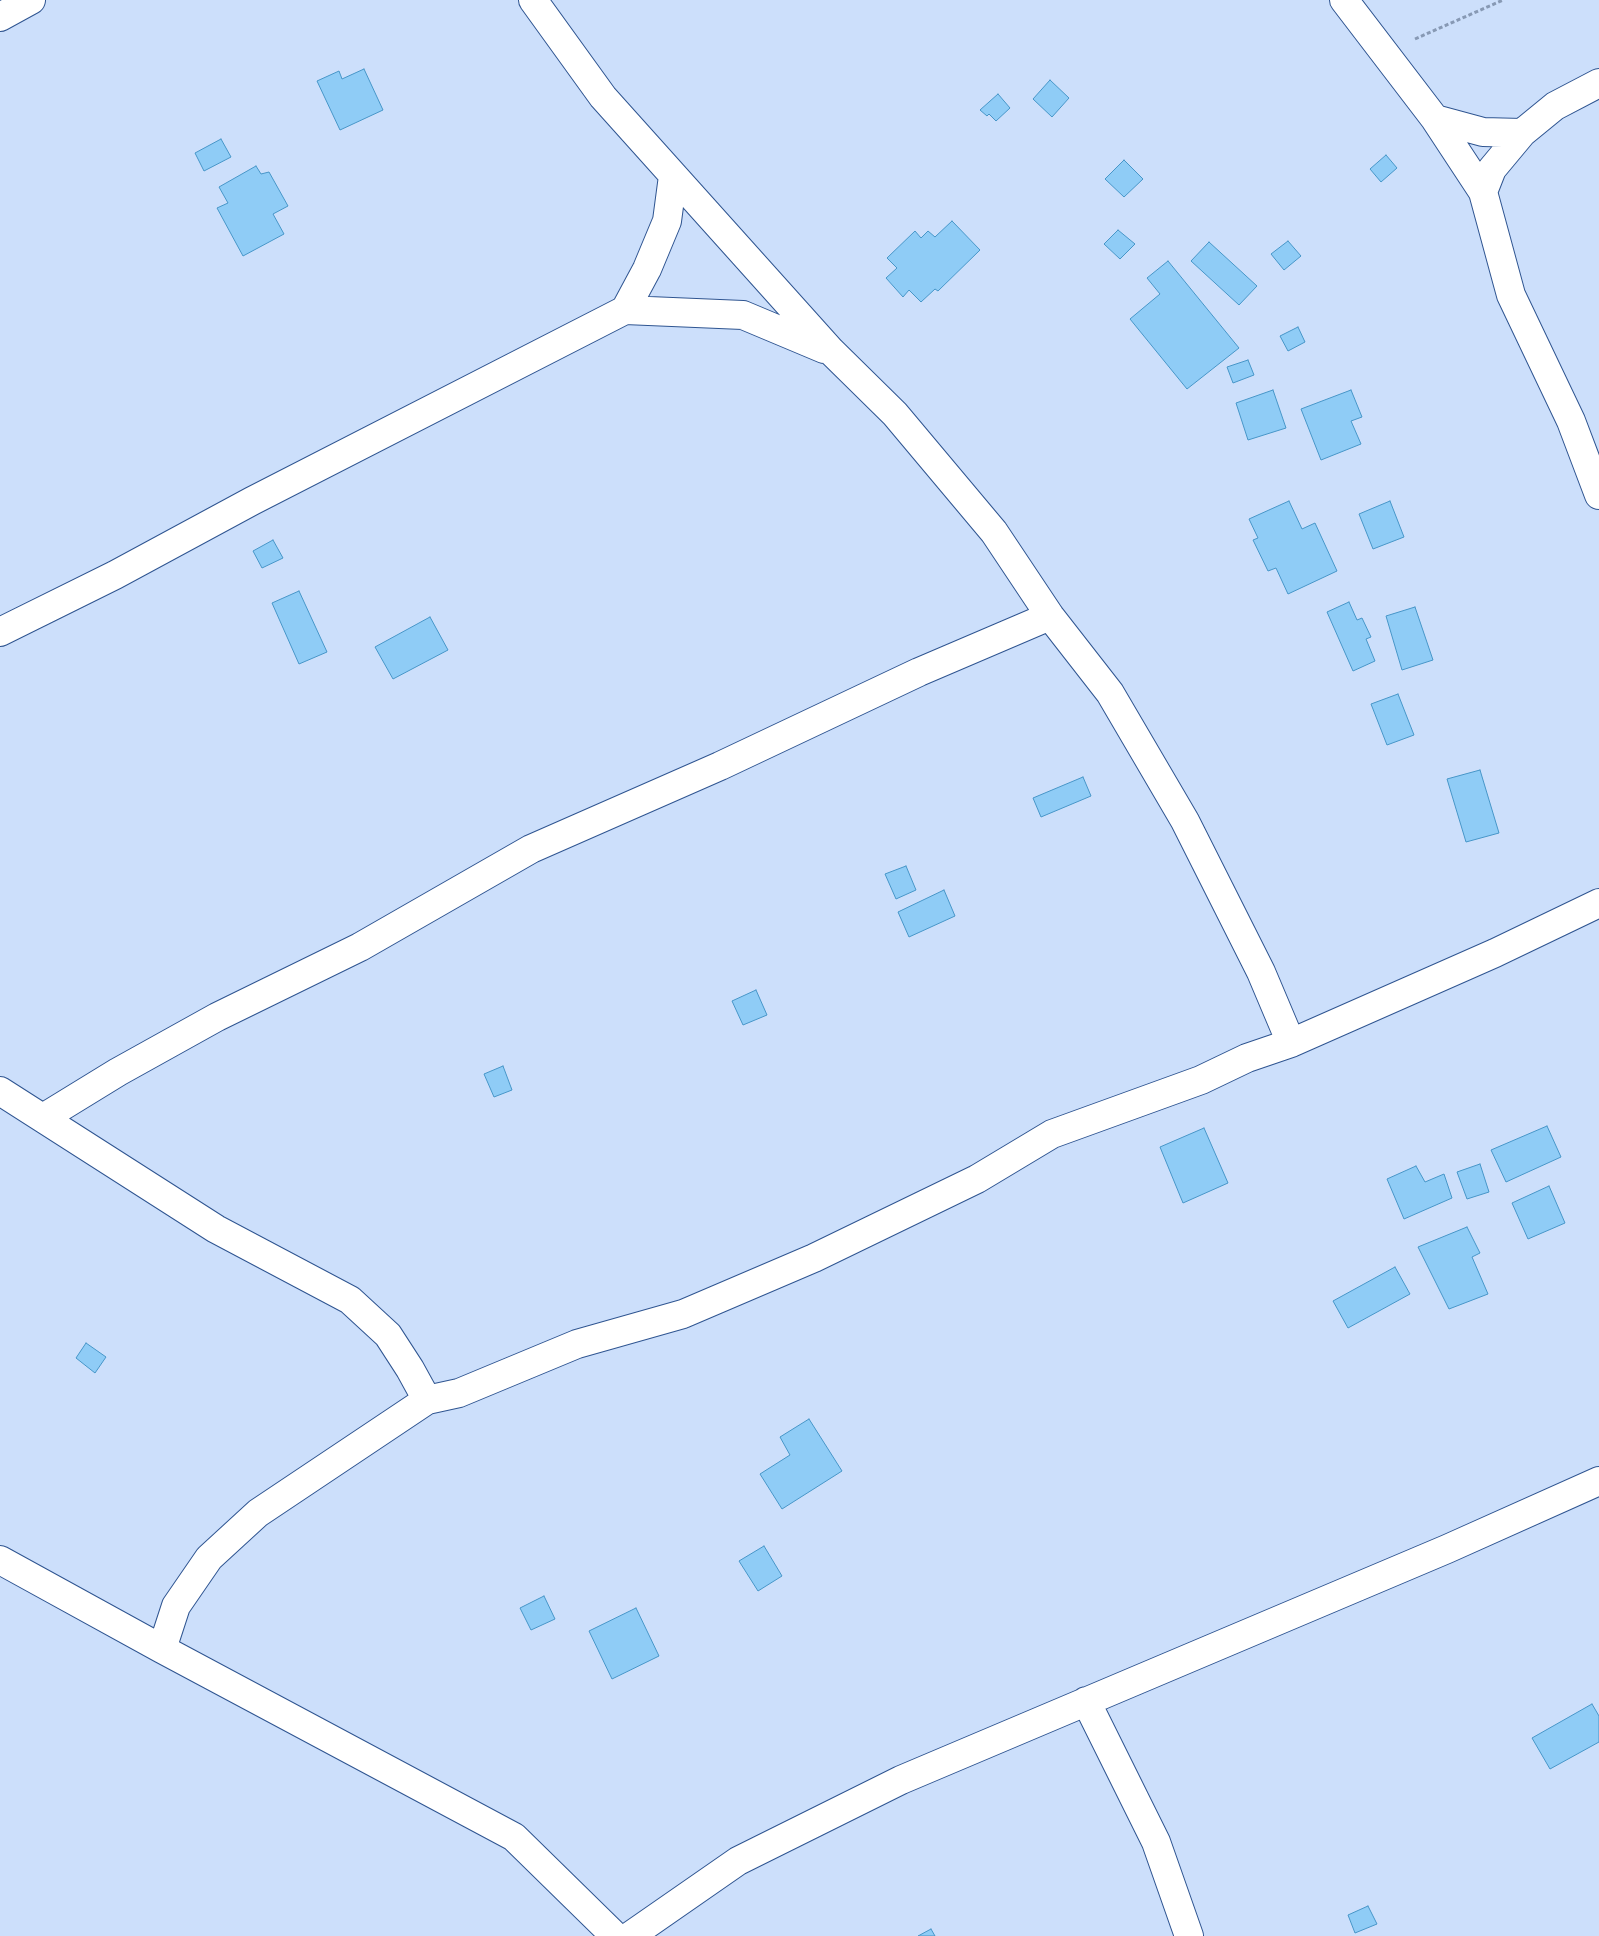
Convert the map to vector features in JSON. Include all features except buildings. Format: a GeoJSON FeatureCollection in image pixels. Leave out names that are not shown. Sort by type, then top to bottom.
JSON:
{"type":"FeatureCollection","features":[{"type":"Feature","properties":{"kind":"street"},"geometry":{"type":"LineString","coordinates":[[0,17],[32,0]]}},
{"type":"Feature","properties":{"kind":"street"},"geometry":{"type":"LineString","coordinates":[[533,0],[603,97],[831,351],[895,414],[994,532],[1050,616],[1110,693],[1185,821],[1261,972],[1291,1043]]}},
{"type":"Feature","properties":{"kind":"street"},"geometry":{"type":"LineString","coordinates":[[1344,0],[1435,118],[1483,192],[1511,295],[1571,421],[1599,495]]}},
{"type":"Feature","properties":{"kind":"street"},"geometry":{"type":"LineString","coordinates":[[1483,192],[1492,169],[1522,133],[1555,106],[1599,83]]}},
{"type":"Feature","properties":{"kind":"street"},"geometry":{"type":"LineString","coordinates":[[1435,118],[1482,132],[1522,133]]}},
{"type":"Feature","properties":{"kind":"street"},"geometry":{"type":"LineString","coordinates":[[625,310],[667,221],[673,176]]}},
{"type":"Feature","properties":{"kind":"street"},"geometry":{"type":"LineString","coordinates":[[0,632],[115,575],[252,501],[625,310],[743,315],[831,351]]}},
{"type":"Feature","properties":{"kind":"street"},"geometry":{"type":"LineString","coordinates":[[43,1118],[118,1072],[208,1022],[360,947],[532,849],[720,766],[919,672],[1050,616]]}},
{"type":"Feature","properties":{"kind":"street"},"geometry":{"type":"LineString","coordinates":[[162,1649],[176,1606],[209,1558],[258,1513],[427,1400],[459,1393],[577,1344],[684,1314],[823,1254],[977,1179],[1052,1134],[1201,1080],[1247,1058],[1291,1043],[1495,953],[1599,903]]}},
{"type":"Feature","properties":{"kind":"street"},"geometry":{"type":"LineString","coordinates":[[0,1091],[216,1229],[350,1300],[388,1335],[427,1400]]}},
{"type":"Feature","properties":{"kind":"street"},"geometry":{"type":"LineString","coordinates":[[630,1936],[738,1862],[901,1780],[1238,1639],[1420,1561],[1599,1481]]}},
{"type":"Feature","properties":{"kind":"street"},"geometry":{"type":"LineString","coordinates":[[0,1560],[514,1837],[615,1936]]}},
{"type":"Feature","properties":{"kind":"street"},"geometry":{"type":"LineString","coordinates":[[1086,1701],[1156,1842],[1189,1936]]}},
{"type":"Feature","properties":{"kind":"path"},"geometry":{"type":"LineString","coordinates":[[1385,52],[1503,0]]}}]}
